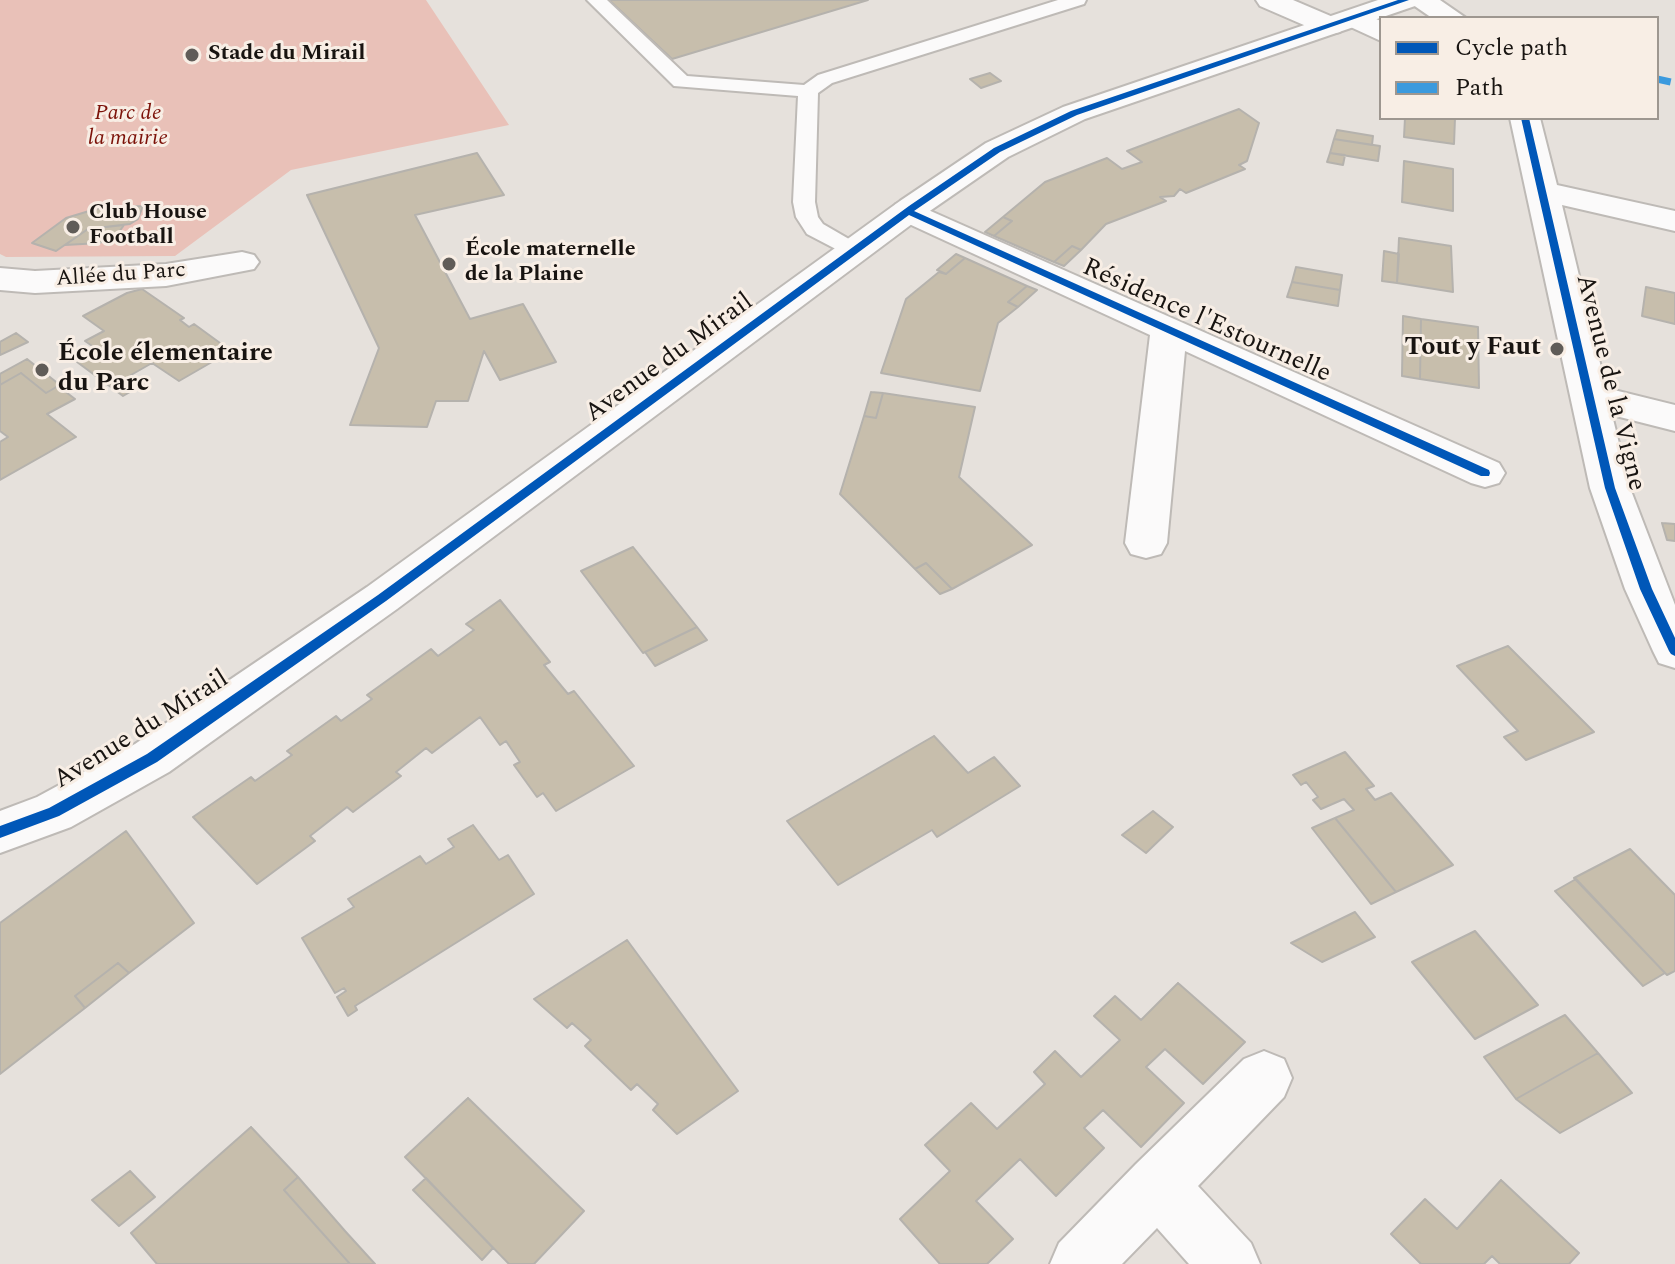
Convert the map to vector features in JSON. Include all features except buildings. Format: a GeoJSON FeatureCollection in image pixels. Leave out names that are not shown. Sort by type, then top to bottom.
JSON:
{"type":"FeatureCollection","features":[{"type":"Feature","properties":{"kind":"street"},"geometry":{"type":"LineString","coordinates":[[1270,0],[1355,25]]}},
{"type":"Feature","properties":{"kind":"street","name":"Avenue du Mirail"},"geometry":{"type":"LineString","coordinates":[[0,832],[54,812],[152,758],[382,598],[969,166],[1034,130],[1136,91],[1355,25],[1405,0]]}},
{"type":"Feature","properties":{"kind":"street"},"geometry":{"type":"LineString","coordinates":[[1420,0],[1448,16]]}},
{"type":"Feature","properties":{"kind":"street","name":"Avenue de la Vigne"},"geometry":{"type":"LineString","coordinates":[[1525,120],[1610,488],[1628,542],[1675,651]]}},
{"type":"Feature","properties":{"kind":"street"},"geometry":{"type":"LineString","coordinates":[[1545,206],[1675,221]]}},
{"type":"Feature","properties":{"kind":"street"},"geometry":{"type":"LineString","coordinates":[[1545,206],[1675,251]]}},
{"type":"Feature","properties":{"kind":"street","name":"Résidence l'Estournelle"},"geometry":{"type":"LineString","coordinates":[[908,211],[1485,473]]}},
{"type":"Feature","properties":{"kind":"street","name":"Allée du Parc"},"geometry":{"type":"LineString","coordinates":[[0,279],[35,282],[166,275],[242,262]]}},
{"type":"Feature","properties":{"kind":"street","name":"Résidence l'Estournelle"},"geometry":{"type":"LineString","coordinates":[[1146,543],[1169,330]]}},
{"type":"Feature","properties":{"kind":"street"},"geometry":{"type":"LineString","coordinates":[[1589,396],[1675,418]]}},
{"type":"Feature","properties":{"kind":"street"},"geometry":{"type":"LineString","coordinates":[[1080,1264],[1264,1078]]}},
{"type":"Feature","properties":{"kind":"street"},"geometry":{"type":"LineString","coordinates":[[1157,1185],[1230,1264]]}},
{"type":"Feature","properties":{"kind":"lane"},"geometry":{"type":"LineString","coordinates":[[596,0],[681,82],[808,91],[825,79],[1077,0]]}},
{"type":"Feature","properties":{"kind":"lane"},"geometry":{"type":"LineString","coordinates":[[808,91],[804,202],[807,217],[815,229],[853,251]]}},
{"type":"Feature","properties":{"kind":"green space","name":"Parc de la mairie"},"geometry":{"type":"Polygon","coordinates":[[[0,0],[426,0],[509,125],[291,170],[175,256],[6,257],[0,254],[0,0]]]}},
{"type":"Feature","properties":{"kind":"marked path"},"geometry":{"type":"LineString","coordinates":[[1659,79],[1675,83]]}},
{"type":"Feature","properties":{"kind":"cycle path"},"geometry":{"type":"LineString","coordinates":[[0,832],[54,812],[152,758],[382,598],[912,208],[997,150],[1074,113],[1405,0]]}},
{"type":"Feature","properties":{"kind":"cycle path"},"geometry":{"type":"LineString","coordinates":[[1525,120],[1610,488],[1646,589],[1675,651]]}},
{"type":"Feature","properties":{"kind":"cycle path"},"geometry":{"type":"LineString","coordinates":[[908,211],[1485,473]]}},
{"type":"Feature","properties":{"kind":"place","name":"Stade du Mirail"},"geometry":{"type":"Point","coordinates":[192,55]}},
{"type":"Feature","properties":{"kind":"place","name":"Club House Football"},"geometry":{"type":"Point","coordinates":[73,227]}},
{"type":"Feature","properties":{"kind":"place","name":"École maternelle de la Plaine"},"geometry":{"type":"Point","coordinates":[449,264]}},
{"type":"Feature","properties":{"kind":"place","name":"Tout y Faut"},"geometry":{"type":"Point","coordinates":[1557,349]}},
{"type":"Feature","properties":{"kind":"place","name":"École élementaire du Parc"},"geometry":{"type":"Point","coordinates":[42,370]}}]}
